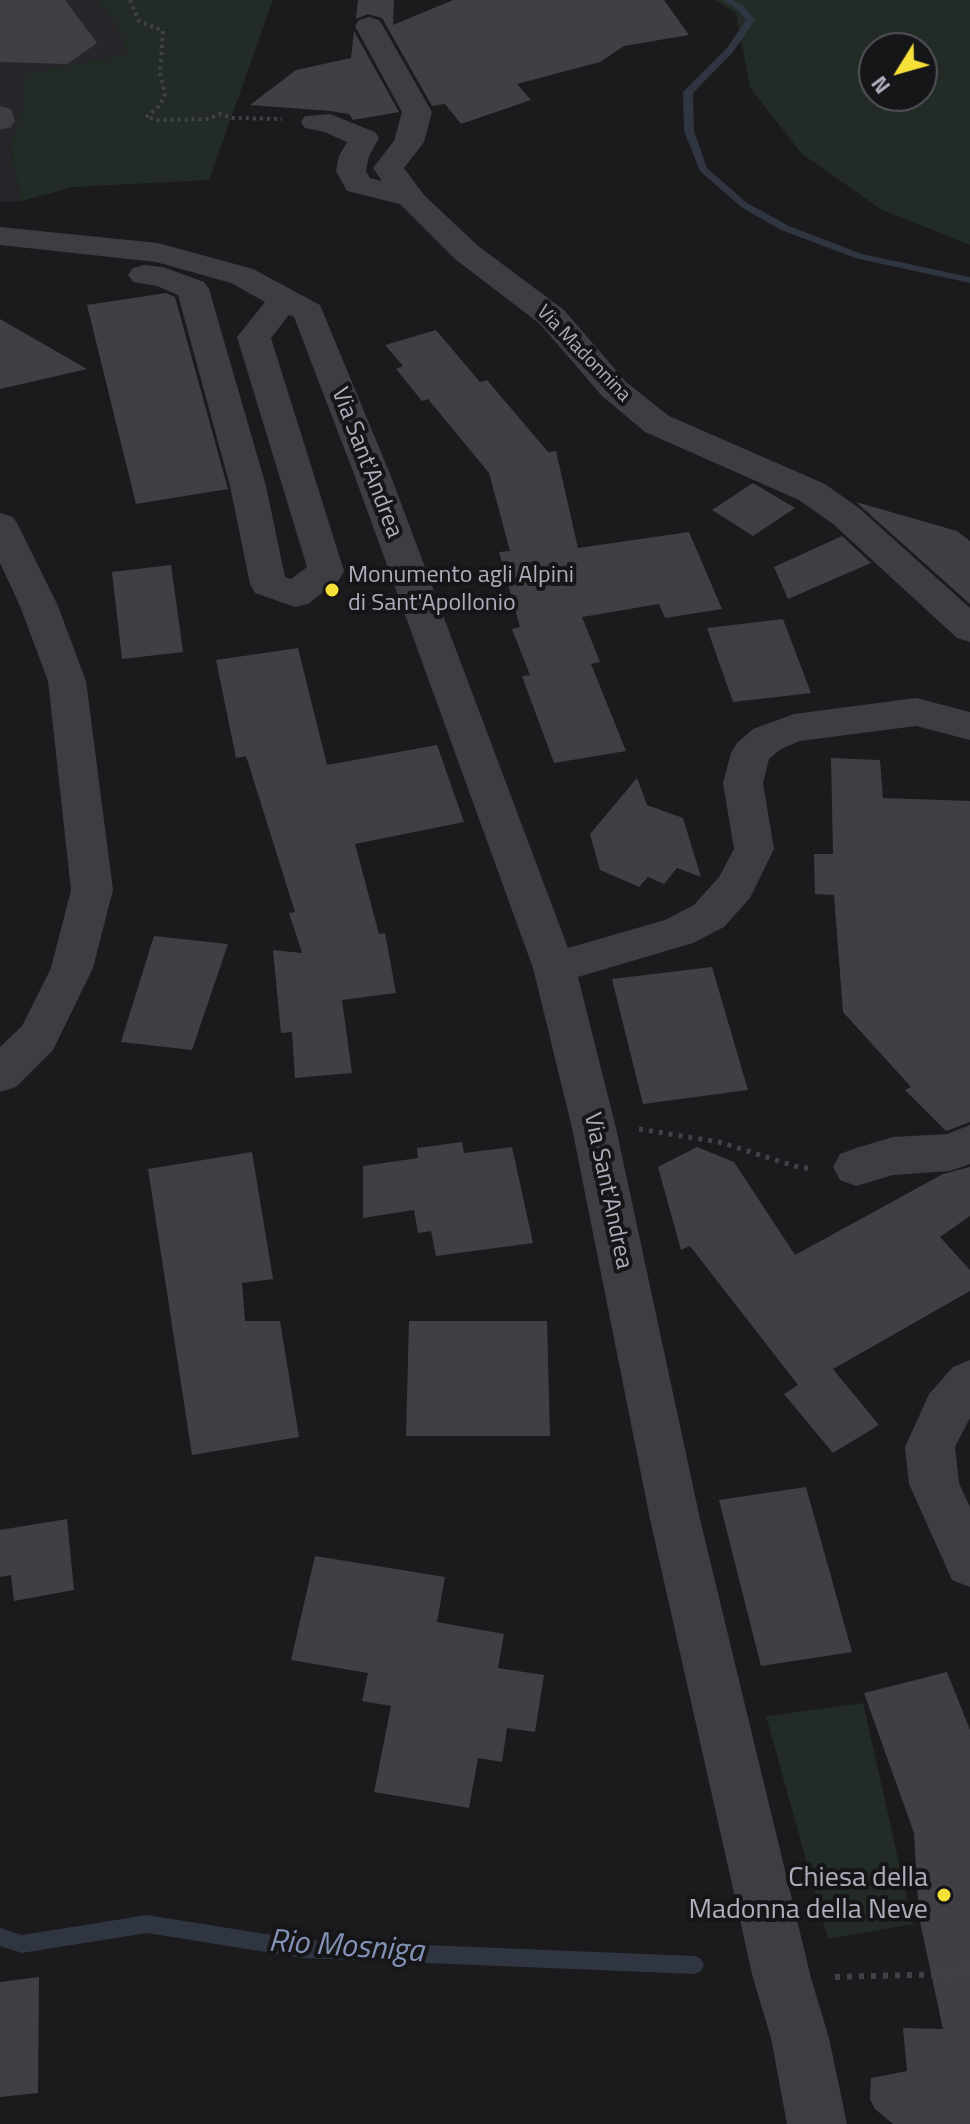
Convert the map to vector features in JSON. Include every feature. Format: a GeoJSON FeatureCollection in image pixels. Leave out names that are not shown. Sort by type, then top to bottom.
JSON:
{"type":"FeatureCollection","features":[{"type":"Feature","properties":{"kind":"street","name":"Via Madonnina"},"geometry":{"type":"LineString","coordinates":[[369,26],[417,112],[409,142],[388,168],[411,198],[466,252],[552,317],[614,389],[657,424],[812,492],[846,516],[970,629]]}},
{"type":"Feature","properties":{"kind":"street"},"geometry":{"type":"LineString","coordinates":[[316,122],[330,123],[364,138],[354,156],[351,171],[358,184],[411,198]]}},
{"type":"Feature","properties":{"kind":"street","name":"Via Sant'Andrea"},"geometry":{"type":"LineString","coordinates":[[0,236],[172,257],[242,276],[308,312],[372,474],[554,968],[594,1128],[675,1519],[782,1978],[800,2038],[817,2124]]}},
{"type":"Feature","properties":{"kind":"street"},"geometry":{"type":"LineString","coordinates":[[90,245],[101,271],[163,277],[193,289],[248,486],[268,584],[295,595],[326,571],[254,337],[284,300]]}},
{"type":"Feature","properties":{"kind":"street"},"geometry":{"type":"LineString","coordinates":[[0,525],[39,606],[67,681],[92,890],[72,968],[38,1038],[0,1074]]}},
{"type":"Feature","properties":{"kind":"street"},"geometry":{"type":"LineString","coordinates":[[554,968],[678,932],[709,916],[735,887],[754,849],[743,783],[751,753],[767,739],[794,728],[916,712],[970,726]]}},
{"type":"Feature","properties":{"kind":"street"},"geometry":{"type":"LineString","coordinates":[[856,1167],[893,1156],[950,1152],[970,1144]]}},
{"type":"Feature","properties":{"kind":"street"},"geometry":{"type":"LineString","coordinates":[[970,1382],[946,1410],[950,1442],[934,1484],[970,1563]]}},
{"type":"Feature","properties":{"kind":"path"},"geometry":{"type":"LineString","coordinates":[[130,0],[139,21],[163,31],[160,73],[165,94],[160,105],[146,117],[158,120],[209,119],[220,114],[232,118],[316,122]]}},
{"type":"Feature","properties":{"kind":"path"},"geometry":{"type":"LineString","coordinates":[[594,1128],[667,1131],[719,1142],[801,1168],[856,1167]]}},
{"type":"Feature","properties":{"kind":"path"},"geometry":{"type":"LineString","coordinates":[[782,1978],[949,1974],[970,1970]]}},
{"type":"Feature","properties":{"kind":"shaded area"},"geometry":{"type":"Polygon","coordinates":[[[0,0],[97,0],[115,21],[128,54],[24,74],[26,104],[10,147],[21,201],[7,202],[0,202],[0,0]]]}},
{"type":"Feature","properties":{"kind":"shaded area"},"geometry":{"type":"Polygon","coordinates":[[[97,0],[273,0],[209,180],[74,187],[21,201],[10,146],[25,104],[23,74],[128,54],[115,21],[97,0]]]}},
{"type":"Feature","properties":{"kind":"shaded area"},"geometry":{"type":"Polygon","coordinates":[[[715,0],[970,0],[970,245],[882,210],[802,154],[750,88],[736,13],[715,0]]]}},
{"type":"Feature","properties":{"kind":"shaded area"},"geometry":{"type":"Polygon","coordinates":[[[863,1703],[913,1924],[828,1939],[766,1716],[863,1703]]]}},
{"type":"Feature","properties":{"kind":"building"},"geometry":{"type":"Polygon","coordinates":[[[0,0],[65,0],[97,43],[67,64],[0,62],[0,0]]]}},
{"type":"Feature","properties":{"kind":"building"},"geometry":{"type":"Polygon","coordinates":[[[358,0],[394,0],[393,25],[453,0],[664,0],[689,35],[624,46],[600,62],[517,84],[531,100],[461,124],[445,104],[432,106],[382,18],[368,14],[356,19],[358,0]]]}},
{"type":"Feature","properties":{"kind":"building"},"geometry":{"type":"Polygon","coordinates":[[[354,31],[399,112],[353,120],[349,114],[330,111],[250,105],[296,70],[351,58],[354,31]]]}},
{"type":"Feature","properties":{"kind":"building"},"geometry":{"type":"Polygon","coordinates":[[[166,293],[175,297],[228,489],[136,504],[87,305],[166,293]]]}},
{"type":"Feature","properties":{"kind":"building"},"geometry":{"type":"Polygon","coordinates":[[[0,319],[87,369],[0,389],[0,319]]]}},
{"type":"Feature","properties":{"kind":"building"},"geometry":{"type":"Polygon","coordinates":[[[436,330],[480,382],[487,380],[548,452],[556,451],[578,548],[689,532],[722,609],[665,618],[659,604],[582,617],[600,662],[591,664],[626,751],[554,763],[522,676],[530,675],[512,629],[520,627],[499,552],[510,551],[489,473],[428,399],[422,401],[396,369],[403,366],[385,345],[436,330]]]}},
{"type":"Feature","properties":{"kind":"building"},"geometry":{"type":"Polygon","coordinates":[[[753,483],[795,508],[753,536],[712,510],[753,483]]]}},
{"type":"Feature","properties":{"kind":"building"},"geometry":{"type":"Polygon","coordinates":[[[856,502],[957,531],[970,541],[970,604],[856,502]]]}},
{"type":"Feature","properties":{"kind":"building"},"geometry":{"type":"Polygon","coordinates":[[[842,536],[871,563],[788,599],[774,567],[842,536]]]}},
{"type":"Feature","properties":{"kind":"building"},"geometry":{"type":"Polygon","coordinates":[[[171,565],[183,652],[122,659],[112,572],[171,565]]]}},
{"type":"Feature","properties":{"kind":"building"},"geometry":{"type":"Polygon","coordinates":[[[783,619],[811,693],[733,702],[707,628],[783,619]]]}},
{"type":"Feature","properties":{"kind":"building"},"geometry":{"type":"Polygon","coordinates":[[[298,648],[327,765],[437,745],[464,822],[355,844],[379,934],[385,933],[396,993],[342,1000],[352,1073],[295,1078],[292,1032],[281,1033],[273,950],[302,953],[289,913],[295,912],[246,756],[236,758],[216,660],[298,648]]]}},
{"type":"Feature","properties":{"kind":"building"},"geometry":{"type":"Polygon","coordinates":[[[831,758],[880,760],[883,798],[970,801],[970,1122],[946,1131],[905,1090],[911,1087],[843,1012],[834,895],[815,894],[814,854],[833,854],[831,758]]]}},
{"type":"Feature","properties":{"kind":"building"},"geometry":{"type":"Polygon","coordinates":[[[637,778],[647,805],[683,818],[701,877],[677,868],[664,884],[648,877],[639,887],[600,870],[590,834],[637,778]]]}},
{"type":"Feature","properties":{"kind":"building"},"geometry":{"type":"Polygon","coordinates":[[[154,936],[228,944],[192,1050],[121,1042],[154,936]]]}},
{"type":"Feature","properties":{"kind":"building"},"geometry":{"type":"Polygon","coordinates":[[[712,967],[748,1090],[643,1104],[612,979],[712,967]]]}},
{"type":"Feature","properties":{"kind":"building"},"geometry":{"type":"Polygon","coordinates":[[[462,1142],[464,1153],[512,1147],[533,1243],[436,1256],[431,1231],[418,1233],[414,1210],[363,1218],[363,1166],[418,1158],[417,1148],[462,1142]]]}},
{"type":"Feature","properties":{"kind":"building"},"geometry":{"type":"Polygon","coordinates":[[[697,1147],[734,1162],[795,1255],[943,1174],[970,1167],[970,1216],[940,1237],[970,1270],[970,1291],[833,1369],[879,1425],[833,1453],[784,1394],[798,1385],[690,1246],[681,1250],[658,1167],[697,1147]]]}},
{"type":"Feature","properties":{"kind":"building"},"geometry":{"type":"Polygon","coordinates":[[[252,1152],[273,1279],[242,1283],[245,1321],[280,1321],[299,1437],[192,1455],[148,1169],[252,1152]]]}},
{"type":"Feature","properties":{"kind":"building"},"geometry":{"type":"Polygon","coordinates":[[[409,1321],[547,1321],[550,1436],[406,1436],[409,1321]]]}},
{"type":"Feature","properties":{"kind":"building"},"geometry":{"type":"Polygon","coordinates":[[[806,1487],[852,1652],[761,1666],[719,1500],[806,1487]]]}},
{"type":"Feature","properties":{"kind":"building"},"geometry":{"type":"Polygon","coordinates":[[[67,1519],[74,1590],[14,1601],[11,1575],[0,1577],[0,1530],[67,1519]]]}},
{"type":"Feature","properties":{"kind":"building"},"geometry":{"type":"Polygon","coordinates":[[[315,1556],[445,1577],[437,1622],[504,1634],[498,1668],[544,1675],[535,1732],[507,1728],[502,1762],[478,1758],[469,1808],[374,1792],[391,1706],[362,1701],[368,1673],[291,1660],[315,1556]]]}},
{"type":"Feature","properties":{"kind":"building"},"geometry":{"type":"Polygon","coordinates":[[[947,1672],[970,1730],[970,2124],[893,2124],[875,2109],[870,2099],[871,2078],[907,2071],[903,2028],[943,2029],[919,1917],[914,1833],[864,1693],[947,1672]]]}},
{"type":"Feature","properties":{"kind":"building"},"geometry":{"type":"Polygon","coordinates":[[[39,1977],[38,2093],[0,2097],[0,1982],[39,1977]]]}},
{"type":"Feature","properties":{"kind":"waterway"},"geometry":{"type":"LineString","coordinates":[[726,0],[740,7],[751,20],[730,50],[688,92],[689,131],[703,169],[744,205],[785,228],[859,256],[970,280]]}},
{"type":"Feature","properties":{"kind":"waterway","name":"Rio Mosniga"},"geometry":{"type":"LineString","coordinates":[[0,1937],[22,1944],[147,1924],[303,1949],[695,1965]]}},
{"type":"Feature","properties":{"kind":"place","name":"Monumento agli Alpini di Sant'Apollonio"},"geometry":{"type":"Point","coordinates":[332,590]}},
{"type":"Feature","properties":{"kind":"place","name":"Chiesa della Madonna della Neve"},"geometry":{"type":"Point","coordinates":[944,1895]}}]}
